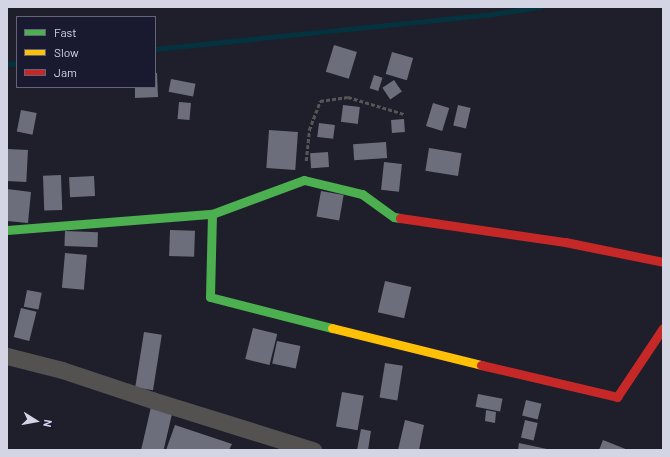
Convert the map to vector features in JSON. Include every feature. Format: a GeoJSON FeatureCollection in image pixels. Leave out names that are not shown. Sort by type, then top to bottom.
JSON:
{"type":"FeatureCollection","features":[{"type":"Feature","properties":{"kind":"street"},"geometry":{"type":"LineString","coordinates":[[7,230],[212,214],[304,180],[362,194],[394,217],[565,242],[663,262]]}},
{"type":"Feature","properties":{"kind":"street"},"geometry":{"type":"LineString","coordinates":[[212,214],[210,297],[454,359],[617,397],[663,328]]}},
{"type":"Feature","properties":{"kind":"street"},"geometry":{"type":"LineString","coordinates":[[7,356],[62,370],[152,400],[313,450]]}},
{"type":"Feature","properties":{"kind":"path"},"geometry":{"type":"LineString","coordinates":[[304,180],[309,130],[320,101],[348,97],[404,114]]}},
{"type":"Feature","properties":{"kind":"building"},"geometry":{"type":"Polygon","coordinates":[[[334,45],[357,52],[349,79],[326,72],[334,45]]]}},
{"type":"Feature","properties":{"kind":"building"},"geometry":{"type":"Polygon","coordinates":[[[392,52],[413,58],[407,80],[386,74],[392,52]]]}},
{"type":"Feature","properties":{"kind":"building"},"geometry":{"type":"Polygon","coordinates":[[[157,73],[158,97],[135,98],[135,88],[156,88],[157,73]]]}},
{"type":"Feature","properties":{"kind":"building"},"geometry":{"type":"Polygon","coordinates":[[[374,75],[383,78],[378,91],[370,88],[374,75]]]}},
{"type":"Feature","properties":{"kind":"building"},"geometry":{"type":"Polygon","coordinates":[[[171,79],[196,84],[193,97],[169,92],[171,79]]]}},
{"type":"Feature","properties":{"kind":"building"},"geometry":{"type":"Polygon","coordinates":[[[394,80],[402,92],[390,99],[382,88],[394,80]]]}},
{"type":"Feature","properties":{"kind":"building"},"geometry":{"type":"Polygon","coordinates":[[[179,102],[191,103],[189,120],[178,119],[179,102]]]}},
{"type":"Feature","properties":{"kind":"building"},"geometry":{"type":"Polygon","coordinates":[[[433,103],[449,108],[442,131],[426,126],[433,103]]]}},
{"type":"Feature","properties":{"kind":"building"},"geometry":{"type":"Polygon","coordinates":[[[343,105],[360,107],[358,124],[341,122],[343,105]]]}},
{"type":"Feature","properties":{"kind":"building"},"geometry":{"type":"Polygon","coordinates":[[[458,105],[471,108],[466,128],[453,125],[458,105]]]}},
{"type":"Feature","properties":{"kind":"building"},"geometry":{"type":"Polygon","coordinates":[[[21,110],[37,113],[33,135],[17,132],[21,110]]]}},
{"type":"Feature","properties":{"kind":"building"},"geometry":{"type":"Polygon","coordinates":[[[404,119],[405,132],[392,133],[391,120],[404,119]]]}},
{"type":"Feature","properties":{"kind":"building"},"geometry":{"type":"Polygon","coordinates":[[[319,123],[335,125],[333,139],[317,137],[319,123]]]}},
{"type":"Feature","properties":{"kind":"building"},"geometry":{"type":"Polygon","coordinates":[[[269,130],[298,132],[295,170],[266,168],[269,130]]]}},
{"type":"Feature","properties":{"kind":"building"},"geometry":{"type":"Polygon","coordinates":[[[386,142],[387,158],[354,160],[353,144],[386,142]]]}},
{"type":"Feature","properties":{"kind":"building"},"geometry":{"type":"Polygon","coordinates":[[[429,148],[462,153],[458,176],[425,171],[429,148]]]}},
{"type":"Feature","properties":{"kind":"building"},"geometry":{"type":"Polygon","coordinates":[[[8,149],[28,150],[26,182],[7,181],[8,149]]]}},
{"type":"Feature","properties":{"kind":"building"},"geometry":{"type":"Polygon","coordinates":[[[328,152],[329,167],[311,168],[310,153],[328,152]]]}},
{"type":"Feature","properties":{"kind":"building"},"geometry":{"type":"Polygon","coordinates":[[[384,162],[402,164],[399,192],[381,190],[384,162]]]}},
{"type":"Feature","properties":{"kind":"building"},"geometry":{"type":"Polygon","coordinates":[[[61,175],[62,210],[44,211],[43,176],[61,175]]]}},
{"type":"Feature","properties":{"kind":"building"},"geometry":{"type":"Polygon","coordinates":[[[94,176],[95,196],[70,197],[69,177],[94,176]]]}},
{"type":"Feature","properties":{"kind":"building"},"geometry":{"type":"Polygon","coordinates":[[[7,189],[31,192],[28,223],[7,221],[7,189]]]}},
{"type":"Feature","properties":{"kind":"building"},"geometry":{"type":"Polygon","coordinates":[[[321,191],[344,195],[339,221],[316,217],[321,191]]]}},
{"type":"Feature","properties":{"kind":"building"},"geometry":{"type":"Polygon","coordinates":[[[170,230],[195,231],[194,257],[169,256],[170,230]]]}},
{"type":"Feature","properties":{"kind":"building"},"geometry":{"type":"Polygon","coordinates":[[[65,231],[98,232],[97,247],[64,246],[65,231]]]}},
{"type":"Feature","properties":{"kind":"building"},"geometry":{"type":"Polygon","coordinates":[[[65,253],[87,255],[84,290],[62,288],[65,253]]]}},
{"type":"Feature","properties":{"kind":"building"},"geometry":{"type":"Polygon","coordinates":[[[385,281],[411,287],[404,318],[378,312],[385,281]]]}},
{"type":"Feature","properties":{"kind":"building"},"geometry":{"type":"Polygon","coordinates":[[[27,290],[42,293],[38,310],[24,307],[27,290]]]}},
{"type":"Feature","properties":{"kind":"building"},"geometry":{"type":"Polygon","coordinates":[[[21,308],[37,312],[29,341],[14,337],[21,308]]]}},
{"type":"Feature","properties":{"kind":"building"},"geometry":{"type":"Polygon","coordinates":[[[253,328],[277,334],[270,365],[245,359],[253,328]]]}},
{"type":"Feature","properties":{"kind":"building"},"geometry":{"type":"Polygon","coordinates":[[[144,332],[162,335],[153,390],[135,387],[144,332]]]}},
{"type":"Feature","properties":{"kind":"building"},"geometry":{"type":"Polygon","coordinates":[[[277,341],[300,346],[296,368],[272,363],[277,341]]]}},
{"type":"Feature","properties":{"kind":"building"},"geometry":{"type":"Polygon","coordinates":[[[385,363],[403,366],[397,400],[380,398],[385,363]]]}},
{"type":"Feature","properties":{"kind":"building"},"geometry":{"type":"Polygon","coordinates":[[[342,392],[364,396],[358,430],[336,426],[342,392]]]}},
{"type":"Feature","properties":{"kind":"building"},"geometry":{"type":"Polygon","coordinates":[[[478,394],[503,399],[500,412],[476,407],[478,394]]]}},
{"type":"Feature","properties":{"kind":"building"},"geometry":{"type":"Polygon","coordinates":[[[526,400],[542,404],[538,419],[522,416],[526,400]]]}},
{"type":"Feature","properties":{"kind":"building"},"geometry":{"type":"Polygon","coordinates":[[[151,407],[172,412],[164,450],[141,449],[151,407]]]}},
{"type":"Feature","properties":{"kind":"building"},"geometry":{"type":"Polygon","coordinates":[[[486,410],[496,412],[495,423],[485,421],[486,410]]]}},
{"type":"Feature","properties":{"kind":"building"},"geometry":{"type":"Polygon","coordinates":[[[405,420],[424,425],[419,450],[398,450],[405,420]]]}},
{"type":"Feature","properties":{"kind":"building"},"geometry":{"type":"Polygon","coordinates":[[[525,420],[538,423],[534,440],[521,438],[525,420]]]}},
{"type":"Feature","properties":{"kind":"building"},"geometry":{"type":"Polygon","coordinates":[[[175,425],[232,444],[229,450],[166,450],[175,425]]]}},
{"type":"Feature","properties":{"kind":"building"},"geometry":{"type":"Polygon","coordinates":[[[361,429],[371,431],[368,450],[357,450],[361,429]]]}},
{"type":"Feature","properties":{"kind":"building"},"geometry":{"type":"Polygon","coordinates":[[[603,440],[628,450],[599,450],[603,440]]]}},
{"type":"Feature","properties":{"kind":"building"},"geometry":{"type":"Polygon","coordinates":[[[519,443],[547,449],[547,450],[518,450],[519,443]]]}},
{"type":"Feature","properties":{"kind":"waterway"},"geometry":{"type":"LineString","coordinates":[[156,49],[486,15],[540,7]]}},
{"type":"Feature","properties":{"kind":"waterway"},"geometry":{"type":"LineString","coordinates":[[7,64],[16,63]]}},
{"type":"Feature","properties":{"kind":"traffic: fast"},"geometry":{"type":"LineString","coordinates":[[7,230],[212,214],[304,180],[362,194],[394,217],[400,218]]}},
{"type":"Feature","properties":{"kind":"traffic: fast"},"geometry":{"type":"LineString","coordinates":[[212,214],[210,297],[332,328]]}},
{"type":"Feature","properties":{"kind":"traffic: slow"},"geometry":{"type":"LineString","coordinates":[[332,328],[481,365]]}},
{"type":"Feature","properties":{"kind":"traffic: jam"},"geometry":{"type":"LineString","coordinates":[[400,218],[565,242],[663,262]]}},
{"type":"Feature","properties":{"kind":"traffic: jam"},"geometry":{"type":"LineString","coordinates":[[481,365],[617,397],[663,328]]}}]}
